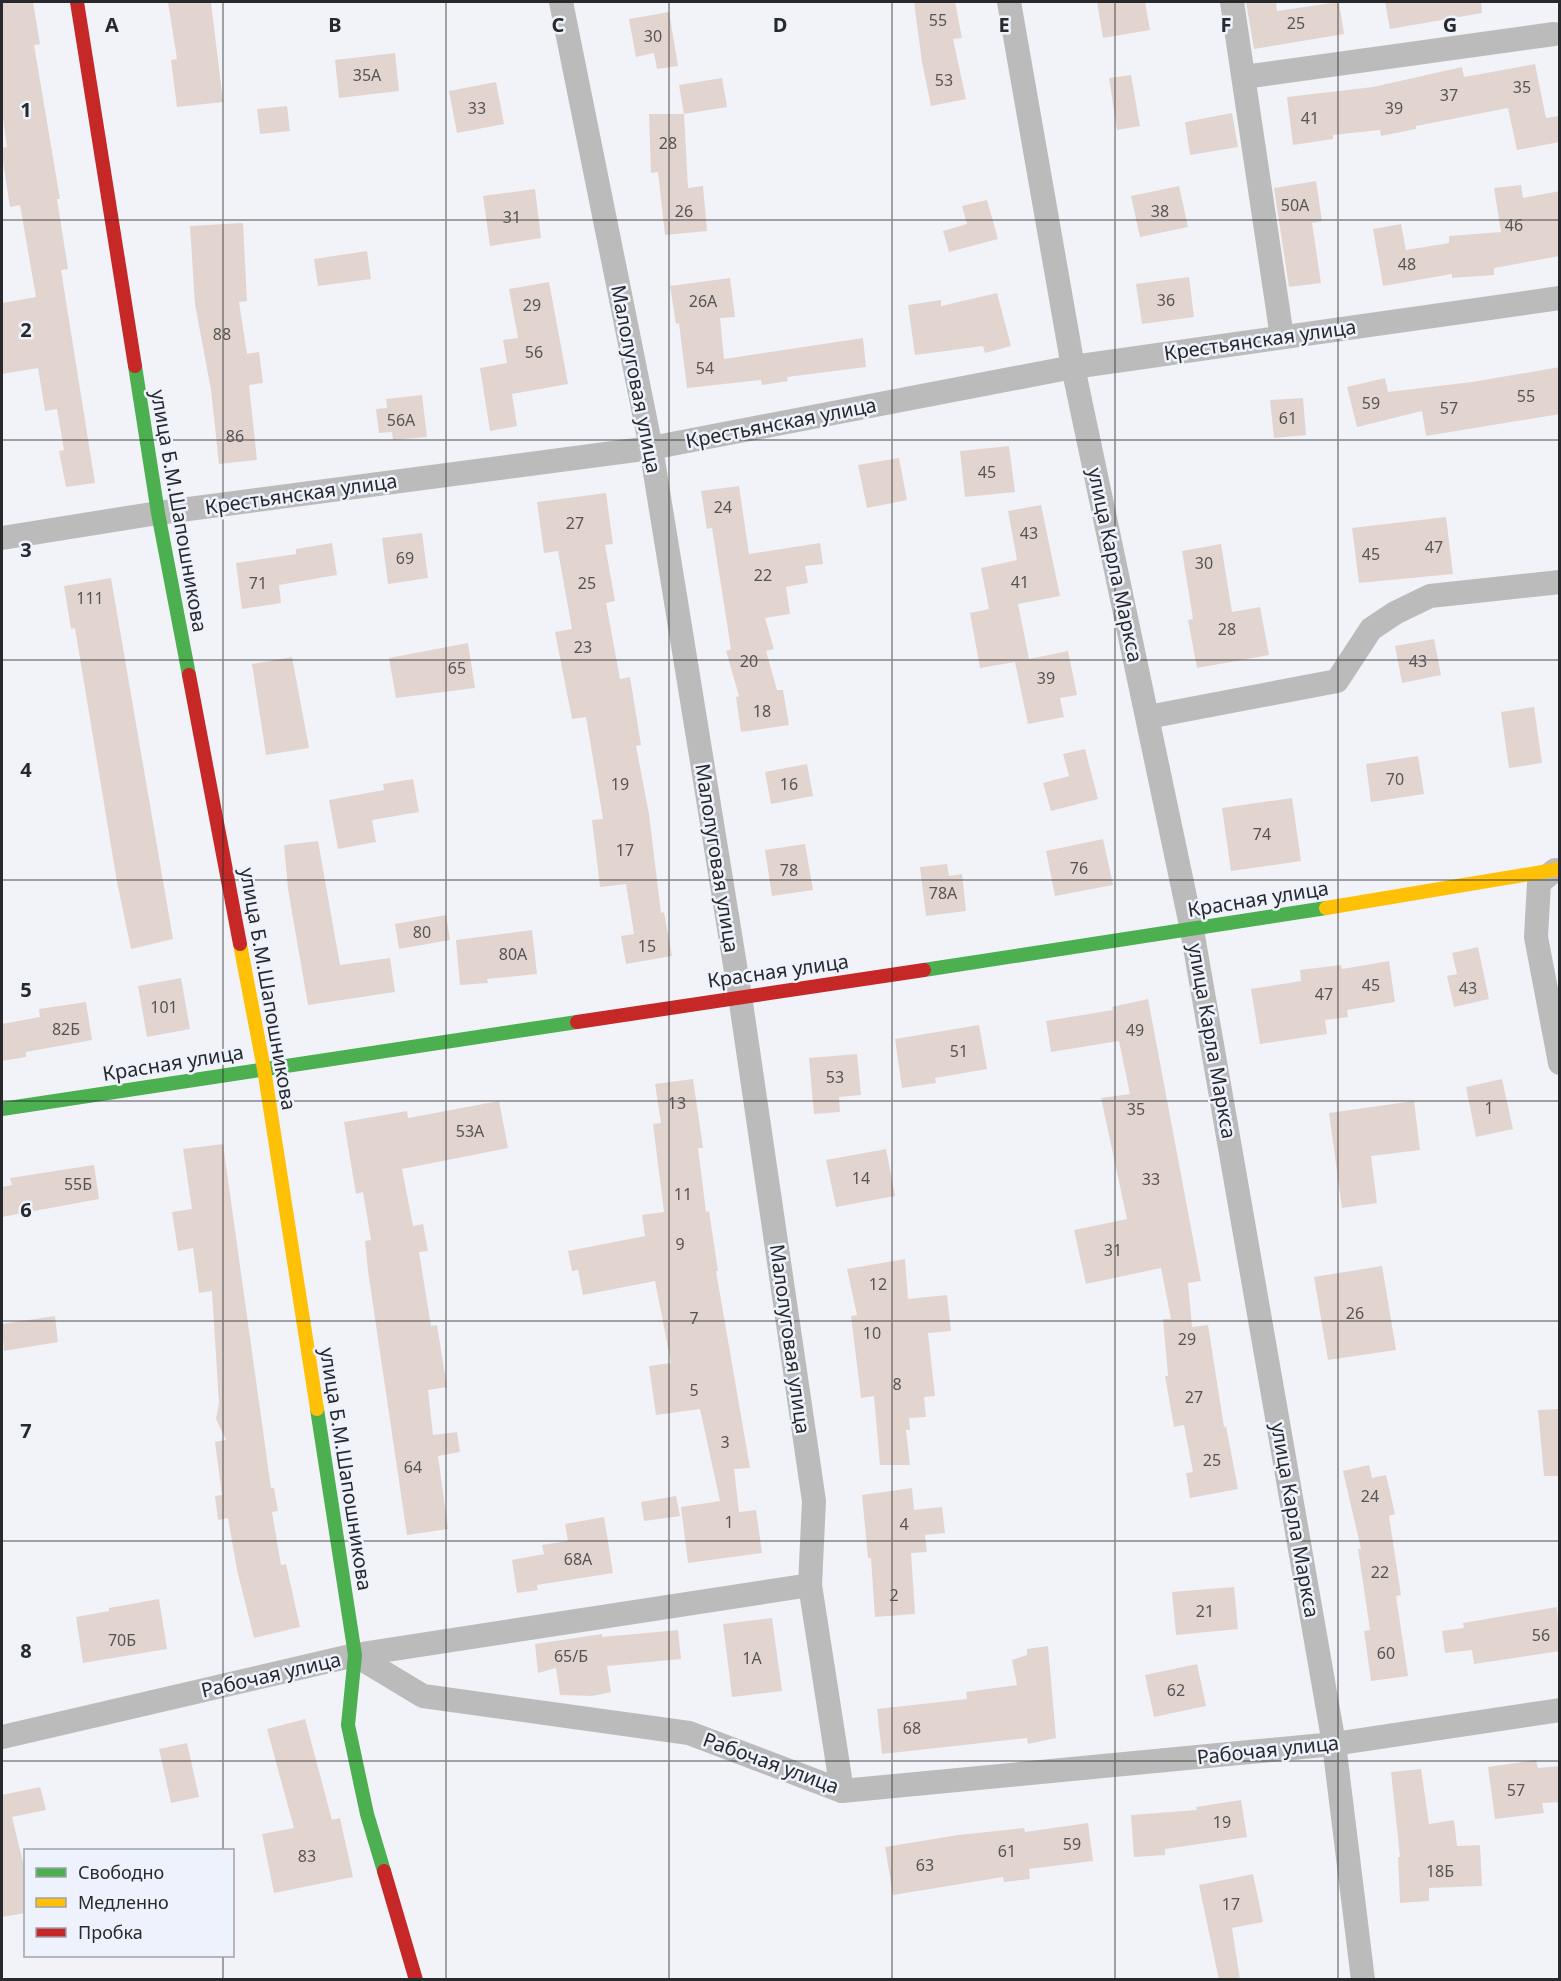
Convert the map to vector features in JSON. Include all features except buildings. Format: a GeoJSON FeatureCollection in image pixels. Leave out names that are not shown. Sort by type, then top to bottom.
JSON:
{"type":"FeatureCollection","features":[{"type":"Feature","properties":{"kind":"street","name":"улица Б.М.Шапошникова"},"geometry":{"type":"LineString","coordinates":[[77,2],[158,513],[264,1069],[355,1655],[348,1725],[367,1814],[416,1980]]}},
{"type":"Feature","properties":{"kind":"street","name":"Малолуговая улица"},"geometry":{"type":"LineString","coordinates":[[561,2],[651,448],[740,996],[814,1501],[810,1585],[842,1791]]}},
{"type":"Feature","properties":{"kind":"street","name":"улица Карла Маркса"},"geometry":{"type":"LineString","coordinates":[[1009,2],[1073,367],[1192,930],[1334,1744],[1363,1980]]}},
{"type":"Feature","properties":{"kind":"street"},"geometry":{"type":"LineString","coordinates":[[1232,2],[1282,337]]}},
{"type":"Feature","properties":{"kind":"street"},"geometry":{"type":"LineString","coordinates":[[1244,77],[1554,34]]}},
{"type":"Feature","properties":{"kind":"street","name":"Крестьянская улица"},"geometry":{"type":"LineString","coordinates":[[2,538],[158,513],[651,448],[1073,367],[1560,298]]}},
{"type":"Feature","properties":{"kind":"street"},"geometry":{"type":"LineString","coordinates":[[1148,717],[1337,681],[1371,629],[1395,613],[1431,596],[1560,582]]}},
{"type":"Feature","properties":{"kind":"street"},"geometry":{"type":"LineString","coordinates":[[1557,869],[1539,883],[1536,937],[1560,1063]]}},
{"type":"Feature","properties":{"kind":"street","name":"Красная улица"},"geometry":{"type":"LineString","coordinates":[[2,1109],[740,996],[1192,930],[1557,869]]}},
{"type":"Feature","properties":{"kind":"street"},"geometry":{"type":"LineString","coordinates":[[355,1655],[810,1585]]}},
{"type":"Feature","properties":{"kind":"street","name":"Рабочая улица"},"geometry":{"type":"LineString","coordinates":[[2,1737],[355,1655],[423,1696],[689,1733],[842,1791],[1334,1744],[1560,1710]]}},
{"type":"Feature","properties":{"kind":"traffic: fast"},"geometry":{"type":"LineString","coordinates":[[135,366],[158,513],[189,675]]}},
{"type":"Feature","properties":{"kind":"traffic: fast"},"geometry":{"type":"LineString","coordinates":[[924,970],[1326,908]]}},
{"type":"Feature","properties":{"kind":"traffic: fast"},"geometry":{"type":"LineString","coordinates":[[2,1109],[577,1022]]}},
{"type":"Feature","properties":{"kind":"traffic: fast"},"geometry":{"type":"LineString","coordinates":[[317,1409],[355,1655],[348,1725],[367,1814],[384,1871]]}},
{"type":"Feature","properties":{"kind":"traffic: slow"},"geometry":{"type":"LineString","coordinates":[[1326,908],[1560,869]]}},
{"type":"Feature","properties":{"kind":"traffic: slow"},"geometry":{"type":"LineString","coordinates":[[240,944],[264,1069],[317,1409]]}},
{"type":"Feature","properties":{"kind":"traffic: jam"},"geometry":{"type":"LineString","coordinates":[[77,2],[135,366]]}},
{"type":"Feature","properties":{"kind":"traffic: jam"},"geometry":{"type":"LineString","coordinates":[[189,675],[240,944]]}},
{"type":"Feature","properties":{"kind":"traffic: jam"},"geometry":{"type":"LineString","coordinates":[[577,1022],[924,970]]}},
{"type":"Feature","properties":{"kind":"traffic: jam"},"geometry":{"type":"LineString","coordinates":[[384,1871],[416,1980]]}}]}
